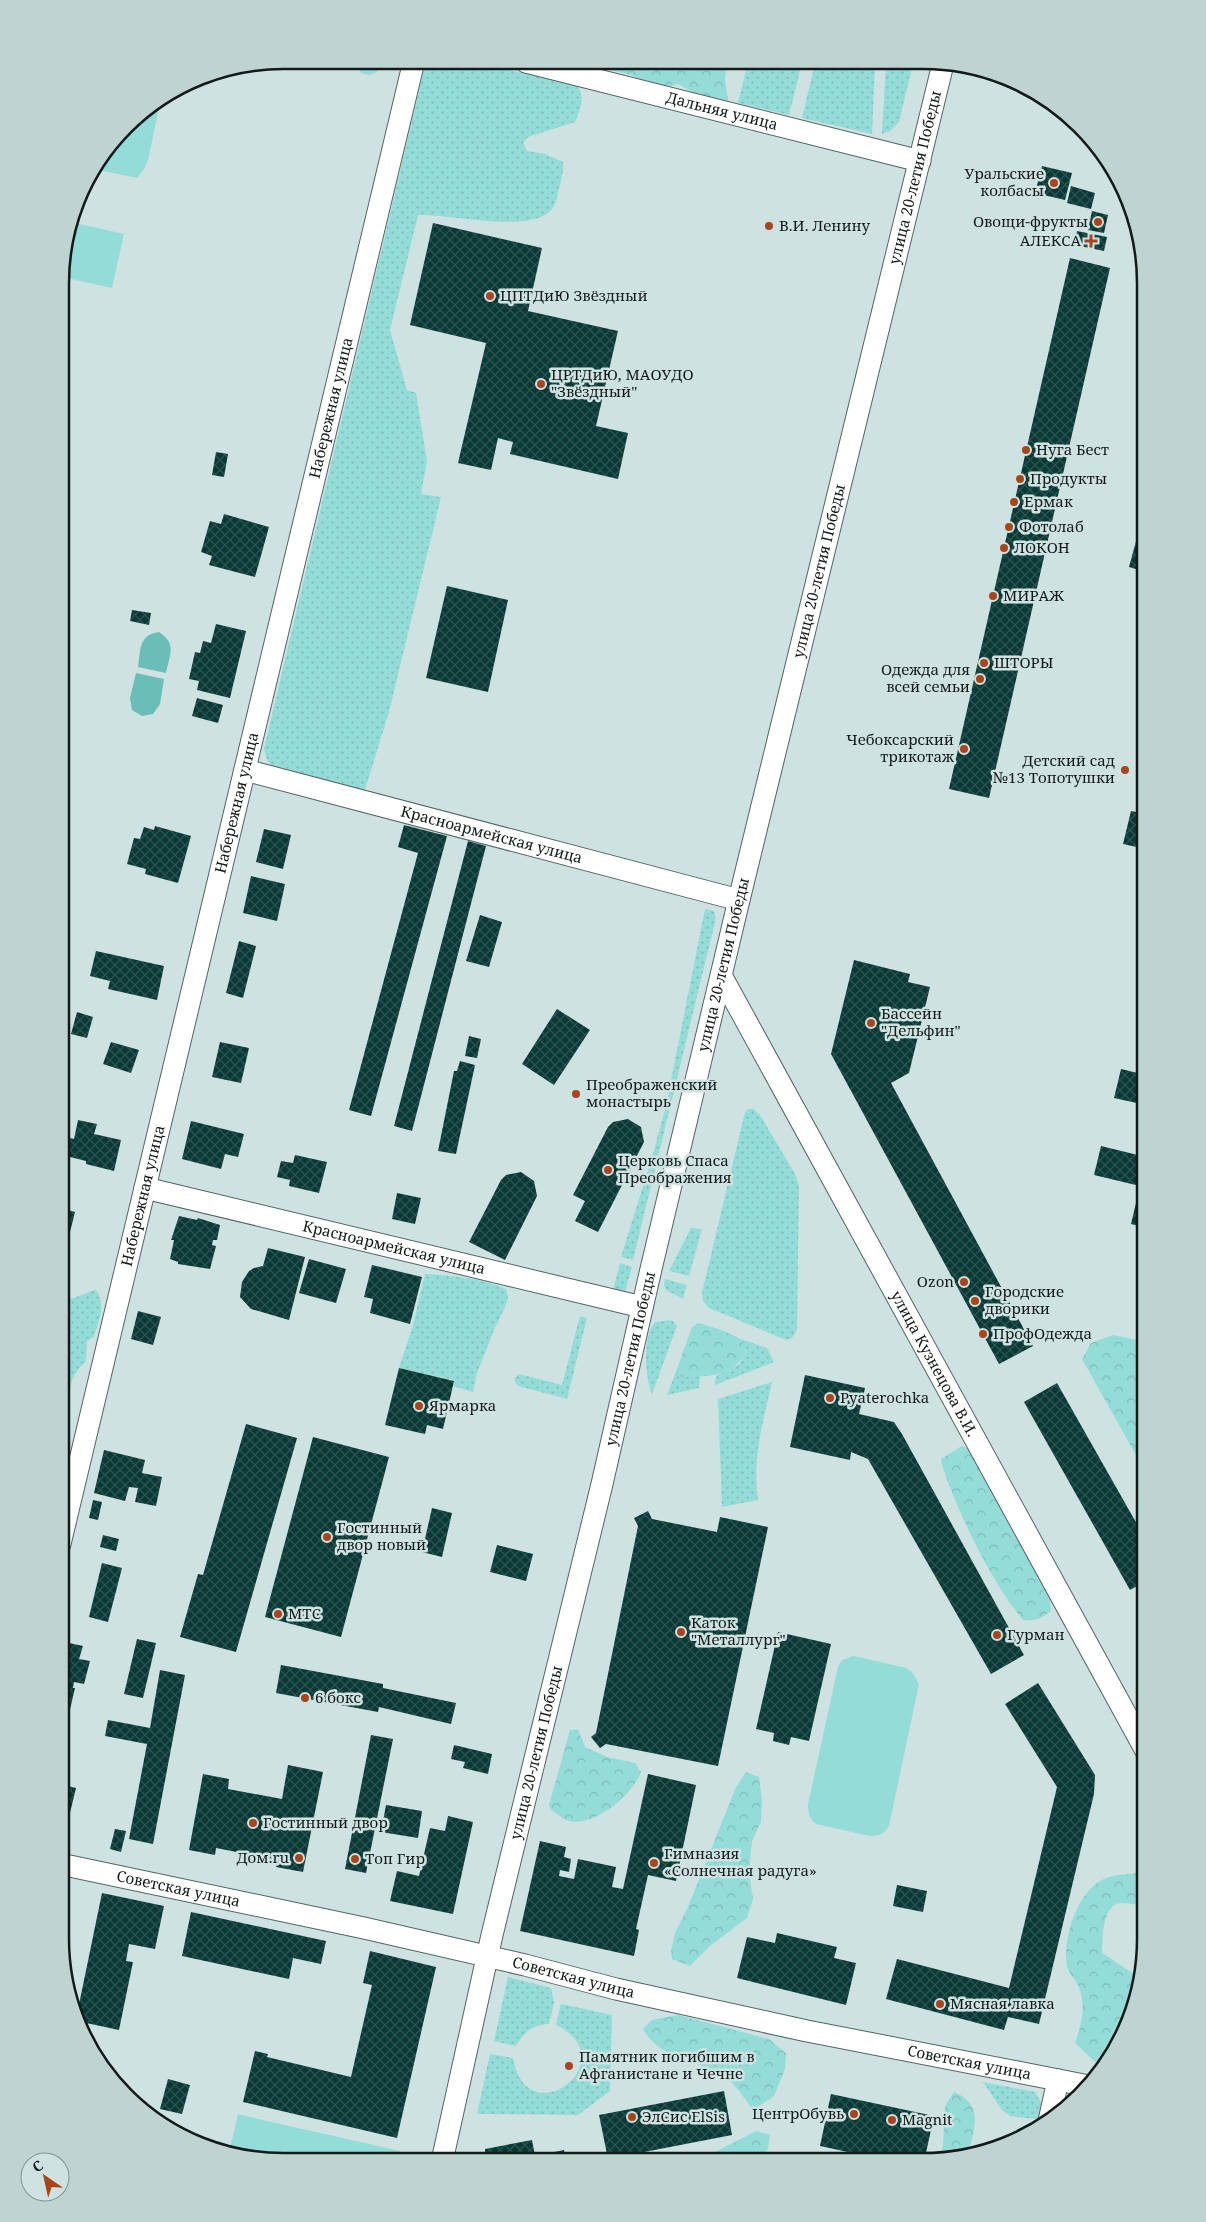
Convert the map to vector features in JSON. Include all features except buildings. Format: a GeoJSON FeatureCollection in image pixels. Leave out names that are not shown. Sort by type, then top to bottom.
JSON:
{"type":"FeatureCollection","features":[{"type":"Feature","properties":{"kind":"street","name":"Набережная улица"},"geometry":{"type":"LineString","coordinates":[[69,1506],[412,69]]}},
{"type":"Feature","properties":{"kind":"street","name":"Дальняя улица"},"geometry":{"type":"LineString","coordinates":[[554,69],[920,161]]}},
{"type":"Feature","properties":{"kind":"street","name":"улица 20-летия Победы"},"geometry":{"type":"LineString","coordinates":[[444,2153],[487,1956],[602,1484],[739,900],[942,70]]}},
{"type":"Feature","properties":{"kind":"street","name":"Красноармейская улица"},"geometry":{"type":"LineString","coordinates":[[245,770],[739,900]]}},
{"type":"Feature","properties":{"kind":"street","name":"улица Кузнецова В.И."},"geometry":{"type":"LineString","coordinates":[[722,977],[1137,1736]]}},
{"type":"Feature","properties":{"kind":"street","name":"Красноармейская улица"},"geometry":{"type":"LineString","coordinates":[[145,1188],[642,1307]]}},
{"type":"Feature","properties":{"kind":"street","name":"Советская улица"},"geometry":{"type":"LineString","coordinates":[[69,1866],[487,1956],[616,1989],[797,2029],[1080,2084]]}},
{"type":"Feature","properties":{"kind":"street"},"geometry":{"type":"LineString","coordinates":[[1051,2111],[1058,2080]]}},
{"type":"Feature","properties":{"kind":"green space"},"geometry":{"type":"Polygon","coordinates":[[[359,69],[378,69],[377,72],[369,75],[361,73],[359,69]]]}},
{"type":"Feature","properties":{"kind":"green space"},"geometry":{"type":"Polygon","coordinates":[[[505,69],[573,83],[580,91],[582,101],[575,122],[528,137],[523,143],[527,151],[545,154],[563,162],[563,172],[557,199],[553,208],[548,213],[537,218],[504,222],[418,215],[390,330],[407,390],[416,393],[427,461],[421,494],[441,497],[389,712],[364,793],[273,768],[267,760],[264,749],[424,70],[505,69]]]}},
{"type":"Feature","properties":{"kind":"green space"},"geometry":{"type":"Polygon","coordinates":[[[607,69],[726,69],[725,79],[728,100],[714,104],[678,84],[658,89],[631,75],[607,69]]]}},
{"type":"Feature","properties":{"kind":"green space"},"geometry":{"type":"Polygon","coordinates":[[[746,69],[800,69],[789,115],[738,103],[746,69]]]}},
{"type":"Feature","properties":{"kind":"green space"},"geometry":{"type":"Polygon","coordinates":[[[814,69],[875,69],[872,134],[802,118],[814,69]]]}},
{"type":"Feature","properties":{"kind":"green space"},"geometry":{"type":"Polygon","coordinates":[[[886,69],[912,69],[899,122],[890,131],[882,134],[886,69]]]}},
{"type":"Feature","properties":{"kind":"green space"},"geometry":{"type":"Polygon","coordinates":[[[159,108],[148,160],[137,178],[101,170],[131,131],[159,108]]]}},
{"type":"Feature","properties":{"kind":"green space"},"geometry":{"type":"Polygon","coordinates":[[[77,223],[124,234],[112,288],[69,279],[69,268],[77,223]]]}},
{"type":"Feature","properties":{"kind":"green space"},"geometry":{"type":"Polygon","coordinates":[[[705,909],[714,911],[716,918],[633,1260],[621,1257],[666,1106],[705,909]]]}},
{"type":"Feature","properties":{"kind":"green space"},"geometry":{"type":"Polygon","coordinates":[[[748,1109],[753,1109],[760,1115],[795,1174],[799,1185],[797,1330],[792,1338],[786,1340],[709,1308],[703,1301],[702,1293],[745,1112],[748,1109]]]}},
{"type":"Feature","properties":{"kind":"green space"},"geometry":{"type":"Polygon","coordinates":[[[691,1228],[702,1229],[689,1276],[669,1271],[691,1228]]]}},
{"type":"Feature","properties":{"kind":"green space"},"geometry":{"type":"Polygon","coordinates":[[[620,1263],[632,1267],[624,1295],[612,1294],[620,1263]]]}},
{"type":"Feature","properties":{"kind":"green space"},"geometry":{"type":"Polygon","coordinates":[[[425,1274],[477,1280],[506,1289],[508,1297],[505,1307],[477,1373],[473,1392],[453,1386],[454,1380],[399,1368],[413,1325],[425,1274]]]}},
{"type":"Feature","properties":{"kind":"green space"},"geometry":{"type":"Polygon","coordinates":[[[665,1279],[687,1285],[683,1299],[666,1290],[664,1285],[665,1279]]]}},
{"type":"Feature","properties":{"kind":"green space"},"geometry":{"type":"Polygon","coordinates":[[[96,1290],[101,1301],[101,1307],[94,1337],[87,1341],[86,1361],[74,1376],[69,1393],[69,1299],[96,1290]]]}},
{"type":"Feature","properties":{"kind":"green space"},"geometry":{"type":"Polygon","coordinates":[[[580,1316],[587,1318],[567,1399],[518,1386],[515,1378],[519,1374],[562,1385],[580,1316]]]}},
{"type":"Feature","properties":{"kind":"green space"},"geometry":{"type":"Polygon","coordinates":[[[672,1320],[677,1326],[652,1394],[646,1368],[648,1337],[655,1322],[672,1320]]]}},
{"type":"Feature","properties":{"kind":"green space"},"geometry":{"type":"Polygon","coordinates":[[[699,1323],[722,1330],[741,1339],[746,1353],[732,1368],[714,1375],[674,1377],[692,1327],[699,1323]]]}},
{"type":"Feature","properties":{"kind":"green space"},"geometry":{"type":"Polygon","coordinates":[[[1113,1335],[1137,1340],[1137,1457],[1082,1359],[1091,1343],[1113,1335]]]}},
{"type":"Feature","properties":{"kind":"green space"},"geometry":{"type":"Polygon","coordinates":[[[741,1339],[767,1348],[774,1362],[715,1385],[716,1376],[739,1364],[746,1353],[741,1339]]]}},
{"type":"Feature","properties":{"kind":"green space"},"geometry":{"type":"Polygon","coordinates":[[[700,1376],[699,1388],[667,1395],[674,1377],[700,1376]]]}},
{"type":"Feature","properties":{"kind":"green space"},"geometry":{"type":"Polygon","coordinates":[[[772,1382],[757,1455],[758,1500],[722,1507],[718,1399],[772,1382]]]}},
{"type":"Feature","properties":{"kind":"green space"},"geometry":{"type":"Polygon","coordinates":[[[962,1446],[968,1449],[1050,1600],[1051,1611],[1041,1617],[1034,1620],[1023,1620],[999,1586],[966,1525],[941,1459],[962,1446]]]}},
{"type":"Feature","properties":{"kind":"green space"},"geometry":{"type":"Polygon","coordinates":[[[854,1656],[906,1668],[912,1672],[919,1684],[889,1826],[883,1833],[876,1836],[816,1824],[810,1817],[808,1810],[838,1667],[842,1660],[854,1656]]]}},
{"type":"Feature","properties":{"kind":"green space"},"geometry":{"type":"Polygon","coordinates":[[[578,1729],[585,1747],[607,1757],[635,1763],[641,1772],[637,1781],[623,1798],[605,1812],[585,1821],[575,1822],[560,1816],[551,1810],[549,1805],[570,1730],[578,1729]]]}},
{"type":"Feature","properties":{"kind":"green space"},"geometry":{"type":"Polygon","coordinates":[[[746,1772],[759,1777],[762,1800],[761,1822],[752,1841],[749,1873],[753,1899],[747,1918],[710,1946],[690,1966],[672,1959],[671,1951],[675,1933],[688,1907],[736,1787],[746,1772]]]}},
{"type":"Feature","properties":{"kind":"green space"},"geometry":{"type":"Polygon","coordinates":[[[1137,1873],[1137,1905],[1122,1903],[1110,1909],[1104,1923],[1102,1953],[1134,1974],[1130,1995],[1121,2021],[1109,2046],[1097,2064],[1075,2043],[1080,2028],[1083,2006],[1080,1990],[1067,1967],[1067,1944],[1069,1930],[1079,1905],[1086,1894],[1094,1885],[1113,1876],[1137,1873]]]}},
{"type":"Feature","properties":{"kind":"green space"},"geometry":{"type":"Polygon","coordinates":[[[508,1977],[551,1988],[554,2003],[549,2024],[530,2030],[516,2046],[494,2041],[508,1977]]]}},
{"type":"Feature","properties":{"kind":"green space"},"geometry":{"type":"Polygon","coordinates":[[[561,2004],[612,2015],[610,2091],[578,2115],[477,2114],[490,2054],[513,2058],[522,2081],[536,2092],[552,2092],[567,2085],[578,2072],[582,2056],[575,2040],[556,2025],[561,2004]]]}},
{"type":"Feature","properties":{"kind":"green space"},"geometry":{"type":"Polygon","coordinates":[[[678,2015],[769,2039],[786,2053],[785,2069],[774,2096],[753,2110],[727,2078],[711,2069],[669,2053],[659,2047],[643,2029],[652,2020],[678,2015]]]}},
{"type":"Feature","properties":{"kind":"green space"},"geometry":{"type":"Polygon","coordinates":[[[983,2082],[1035,2092],[1042,2104],[1041,2115],[1036,2119],[1010,2116],[1002,2110],[983,2082]]]}},
{"type":"Feature","properties":{"kind":"green space"},"geometry":{"type":"Polygon","coordinates":[[[954,2092],[964,2097],[970,2104],[974,2111],[975,2119],[970,2148],[941,2153],[943,2146],[945,2106],[954,2092]]]}},
{"type":"Feature","properties":{"kind":"green space"},"geometry":{"type":"Polygon","coordinates":[[[238,2114],[400,2151],[399,2153],[268,2153],[230,2147],[238,2114]]]}},
{"type":"Feature","properties":{"kind":"green space"},"geometry":{"type":"Polygon","coordinates":[[[756,2131],[770,2135],[768,2149],[764,2153],[711,2153],[756,2131]]]}},
{"type":"Feature","properties":{"kind":"shaded area"},"geometry":{"type":"Polygon","coordinates":[[[159,632],[165,636],[171,650],[166,673],[138,667],[140,649],[144,640],[147,636],[159,632]]]}},
{"type":"Feature","properties":{"kind":"shaded area"},"geometry":{"type":"Polygon","coordinates":[[[136,673],[164,679],[160,704],[153,714],[142,716],[132,710],[130,698],[136,673]]]}},
{"type":"Feature","properties":{"kind":"place","name":"Уральские колбасы"},"geometry":{"type":"Point","coordinates":[1054,183]}},
{"type":"Feature","properties":{"kind":"place","name":"Овощи-фрукты"},"geometry":{"type":"Point","coordinates":[1098,222]}},
{"type":"Feature","properties":{"kind":"place","name":"В.И. Ленину"},"geometry":{"type":"Point","coordinates":[769,226]}},
{"type":"Feature","properties":{"kind":"place","name":"АЛЕКСА"},"geometry":{"type":"Point","coordinates":[1091,241]}},
{"type":"Feature","properties":{"kind":"place","name":"ЦПТДиЮ Звёздный"},"geometry":{"type":"Point","coordinates":[490,296]}},
{"type":"Feature","properties":{"kind":"place","name":"ЦРТДиЮ, МАОУДО \"Звёздный\""},"geometry":{"type":"Point","coordinates":[541,384]}},
{"type":"Feature","properties":{"kind":"place","name":"Нуга Бест"},"geometry":{"type":"Point","coordinates":[1026,450]}},
{"type":"Feature","properties":{"kind":"place","name":"Продукты"},"geometry":{"type":"Point","coordinates":[1020,479]}},
{"type":"Feature","properties":{"kind":"place","name":"Ермак"},"geometry":{"type":"Point","coordinates":[1014,502]}},
{"type":"Feature","properties":{"kind":"place","name":"Фотолаб"},"geometry":{"type":"Point","coordinates":[1009,527]}},
{"type":"Feature","properties":{"kind":"place","name":"ЛОКОН"},"geometry":{"type":"Point","coordinates":[1004,548]}},
{"type":"Feature","properties":{"kind":"place","name":"МИРАЖ"},"geometry":{"type":"Point","coordinates":[993,596]}},
{"type":"Feature","properties":{"kind":"place","name":"ШТОРЫ"},"geometry":{"type":"Point","coordinates":[984,663]}},
{"type":"Feature","properties":{"kind":"place","name":"Одежда для всей семьи"},"geometry":{"type":"Point","coordinates":[980,679]}},
{"type":"Feature","properties":{"kind":"place","name":"Чебоксарский трикотаж"},"geometry":{"type":"Point","coordinates":[964,749]}},
{"type":"Feature","properties":{"kind":"place","name":"Детский сад №13 Топотушки"},"geometry":{"type":"Point","coordinates":[1125,770]}},
{"type":"Feature","properties":{"kind":"place","name":"Бассейн \"Дельфин\""},"geometry":{"type":"Point","coordinates":[871,1023]}},
{"type":"Feature","properties":{"kind":"place","name":"Преображенский монастырь"},"geometry":{"type":"Point","coordinates":[576,1094]}},
{"type":"Feature","properties":{"kind":"place","name":"Церковь Спаса Преображения"},"geometry":{"type":"Point","coordinates":[608,1170]}},
{"type":"Feature","properties":{"kind":"place","name":"Ozon"},"geometry":{"type":"Point","coordinates":[964,1282]}},
{"type":"Feature","properties":{"kind":"place","name":"Городские дворики"},"geometry":{"type":"Point","coordinates":[975,1301]}},
{"type":"Feature","properties":{"kind":"place","name":"ПрофОдежда"},"geometry":{"type":"Point","coordinates":[983,1334]}},
{"type":"Feature","properties":{"kind":"place","name":"Pyaterochka"},"geometry":{"type":"Point","coordinates":[830,1398]}},
{"type":"Feature","properties":{"kind":"place","name":"Ярмарка"},"geometry":{"type":"Point","coordinates":[419,1406]}},
{"type":"Feature","properties":{"kind":"place","name":"Гостинный двор новый"},"geometry":{"type":"Point","coordinates":[327,1537]}},
{"type":"Feature","properties":{"kind":"place","name":"МТС"},"geometry":{"type":"Point","coordinates":[278,1614]}},
{"type":"Feature","properties":{"kind":"place","name":"Каток \"Металлург\""},"geometry":{"type":"Point","coordinates":[681,1632]}},
{"type":"Feature","properties":{"kind":"place","name":"Гурман"},"geometry":{"type":"Point","coordinates":[997,1635]}},
{"type":"Feature","properties":{"kind":"place","name":"6 бокс"},"geometry":{"type":"Point","coordinates":[305,1698]}},
{"type":"Feature","properties":{"kind":"place","name":"Гостинный двор"},"geometry":{"type":"Point","coordinates":[253,1823]}},
{"type":"Feature","properties":{"kind":"place","name":"Дом.ru"},"geometry":{"type":"Point","coordinates":[299,1858]}},
{"type":"Feature","properties":{"kind":"place","name":"Топ Гир"},"geometry":{"type":"Point","coordinates":[355,1859]}},
{"type":"Feature","properties":{"kind":"place","name":"Гимназия «Солнечная радуга»"},"geometry":{"type":"Point","coordinates":[654,1863]}},
{"type":"Feature","properties":{"kind":"place","name":"Мясная лавка"},"geometry":{"type":"Point","coordinates":[940,2004]}},
{"type":"Feature","properties":{"kind":"place","name":"Памятник погибшим в Афганистане и Чечне"},"geometry":{"type":"Point","coordinates":[569,2066]}},
{"type":"Feature","properties":{"kind":"place","name":"ЦентрОбувь"},"geometry":{"type":"Point","coordinates":[854,2114]}},
{"type":"Feature","properties":{"kind":"place","name":"ЭлСис ElSis"},"geometry":{"type":"Point","coordinates":[632,2117]}},
{"type":"Feature","properties":{"kind":"place","name":"Magnit"},"geometry":{"type":"Point","coordinates":[892,2120]}}]}
